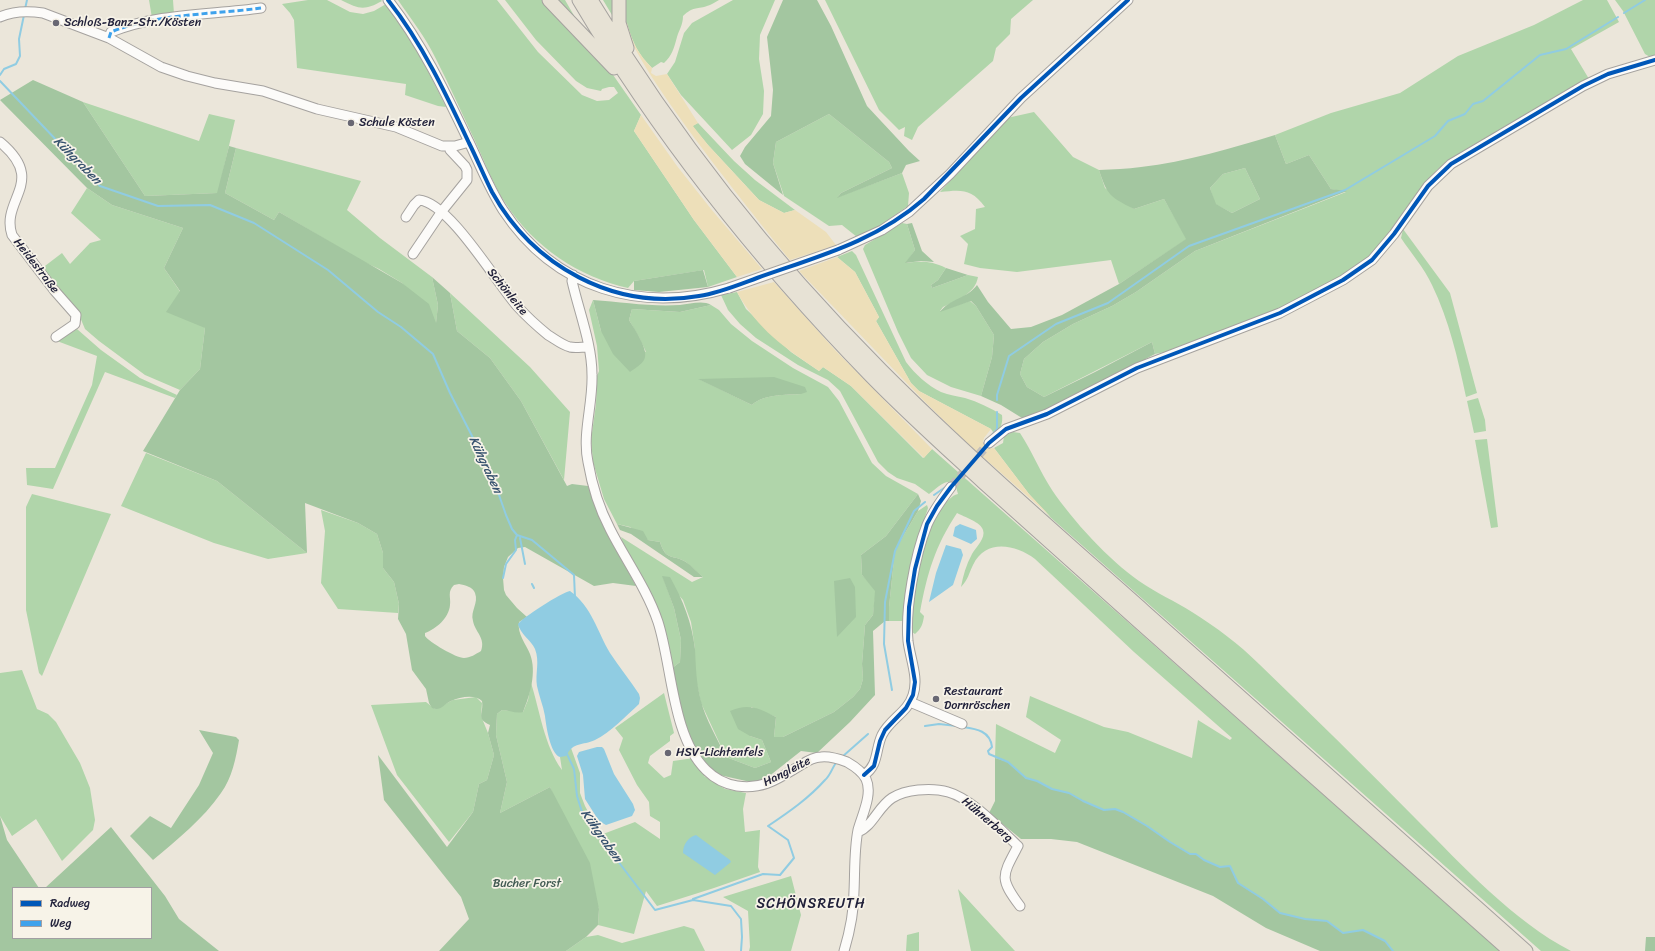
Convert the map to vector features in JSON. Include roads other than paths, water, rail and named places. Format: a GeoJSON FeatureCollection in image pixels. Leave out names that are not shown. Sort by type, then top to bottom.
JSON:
{"type":"FeatureCollection","features":[{"type":"Feature","properties":{"kind":"highway"},"geometry":{"type":"LineString","coordinates":[[549,0],[636,82],[795,280],[858,347],[919,408],[1071,546],[1526,951]]}},
{"type":"Feature","properties":{"kind":"highway"},"geometry":{"type":"LineString","coordinates":[[579,0],[729,217],[787,286],[872,377],[938,441],[1061,552],[1510,951]]}},
{"type":"Feature","properties":{"kind":"highway"},"geometry":{"type":"LineString","coordinates":[[591,0],[636,82]]}},
{"type":"Feature","properties":{"kind":"highway"},"geometry":{"type":"LineString","coordinates":[[619,0],[619,19],[621,31],[636,82]]}},
{"type":"Feature","properties":{"kind":"street"},"geometry":{"type":"LineString","coordinates":[[388,0],[396,10],[434,73],[493,193],[516,227],[532,244],[573,275],[612,291],[653,299],[700,296],[729,288],[838,250],[882,230],[909,212],[950,174],[1021,98],[1128,0]]}},
{"type":"Feature","properties":{"kind":"street"},"geometry":{"type":"LineString","coordinates":[[109,38],[112,32],[116,30],[154,20],[261,8]]}},
{"type":"Feature","properties":{"kind":"street"},"geometry":{"type":"LineString","coordinates":[[0,17],[15,13],[43,13],[109,38],[161,67],[187,76],[263,91],[318,109],[396,127],[442,146],[452,146],[469,142]]}},
{"type":"Feature","properties":{"kind":"street"},"geometry":{"type":"LineString","coordinates":[[989,444],[1006,429],[1047,414],[1137,368],[1280,313],[1337,283],[1372,260],[1394,234],[1428,186],[1451,164],[1583,86],[1608,74],[1655,60]]}},
{"type":"Feature","properties":{"kind":"street","name":"Heidestraße"},"geometry":{"type":"LineString","coordinates":[[0,142],[11,154],[21,171],[19,187],[8,217],[9,229],[40,272],[76,315],[75,324],[56,337]]}},
{"type":"Feature","properties":{"kind":"street"},"geometry":{"type":"LineString","coordinates":[[413,254],[442,211],[467,180],[467,170],[450,150],[452,146]]}},
{"type":"Feature","properties":{"kind":"street","name":"Schönleite"},"geometry":{"type":"LineString","coordinates":[[406,217],[419,200],[424,201],[442,211],[466,238],[516,305],[535,325],[558,341],[570,347],[588,347]]}},
{"type":"Feature","properties":{"kind":"street"},"geometry":{"type":"LineString","coordinates":[[573,275],[572,281],[588,347]]}},
{"type":"Feature","properties":{"kind":"street","name":"Hangleite"},"geometry":{"type":"LineString","coordinates":[[588,347],[591,360],[592,377],[586,436],[587,459],[598,501],[608,527],[649,601],[657,620],[664,643],[668,670],[680,718],[694,753],[706,770],[718,779],[732,785],[751,787],[768,783],[818,757],[840,759],[857,768],[864,775]]}},
{"type":"Feature","properties":{"kind":"street"},"geometry":{"type":"LineString","coordinates":[[844,951],[853,914],[858,832],[868,794],[868,784],[864,775],[874,766],[880,741],[885,730],[910,702],[915,689],[908,641],[908,630],[909,607],[915,569],[923,535],[932,515],[951,487]]}},
{"type":"Feature","properties":{"kind":"street"},"geometry":{"type":"LineString","coordinates":[[910,702],[962,724]]}},
{"type":"Feature","properties":{"kind":"street","name":"Hühnerberg"},"geometry":{"type":"LineString","coordinates":[[858,832],[866,828],[878,811],[888,801],[901,793],[906,791],[931,789],[950,792],[981,813],[1018,846],[1004,881],[1008,890],[1020,906]]}},
{"type":"Feature","properties":{"kind":"water"},"geometry":{"type":"Polygon","coordinates":[[[960,524],[976,530],[977,539],[971,544],[953,536],[955,527],[960,524]]]}},
{"type":"Feature","properties":{"kind":"water"},"geometry":{"type":"Polygon","coordinates":[[[946,545],[961,549],[963,555],[953,585],[929,602],[936,573],[946,545]]]}},
{"type":"Feature","properties":{"kind":"water"},"geometry":{"type":"Polygon","coordinates":[[[570,591],[584,604],[605,645],[636,689],[640,698],[639,704],[607,733],[595,740],[575,746],[566,756],[560,757],[551,745],[537,686],[537,658],[535,649],[521,631],[518,624],[542,606],[570,591]]]}},
{"type":"Feature","properties":{"kind":"water"},"geometry":{"type":"Polygon","coordinates":[[[602,747],[604,749],[614,774],[633,804],[635,810],[632,816],[606,825],[599,821],[585,799],[583,775],[577,756],[579,752],[602,747]]]}},
{"type":"Feature","properties":{"kind":"water"},"geometry":{"type":"Polygon","coordinates":[[[696,835],[731,862],[715,875],[683,853],[686,842],[696,835]]]}},
{"type":"Feature","properties":{"kind":"waterway","name":"Kühgraben"},"geometry":{"type":"LineString","coordinates":[[25,9],[27,0]]}},
{"type":"Feature","properties":{"kind":"waterway"},"geometry":{"type":"LineString","coordinates":[[1624,13],[1645,0]]}},
{"type":"Feature","properties":{"kind":"waterway","name":"Kühgraben"},"geometry":{"type":"LineString","coordinates":[[0,75],[4,69],[16,64],[20,56],[19,39],[24,15]]}},
{"type":"Feature","properties":{"kind":"waterway"},"geometry":{"type":"LineString","coordinates":[[997,400],[997,395],[1009,356],[1056,324],[1108,303],[1189,246],[1345,190],[1435,136],[1448,121],[1465,114],[1473,104],[1483,101],[1540,55],[1566,49],[1618,17]]}},
{"type":"Feature","properties":{"kind":"waterway","name":"Kühgraben"},"geometry":{"type":"LineString","coordinates":[[0,81],[100,186],[158,206],[210,205],[254,223],[328,270],[378,312],[401,327],[433,354],[450,393],[492,475],[512,529],[517,535],[532,540],[574,575],[575,598]]}},
{"type":"Feature","properties":{"kind":"waterway"},"geometry":{"type":"LineString","coordinates":[[992,435],[997,429],[997,412]]}},
{"type":"Feature","properties":{"kind":"waterway"},"geometry":{"type":"LineString","coordinates":[[934,495],[947,486]]}},
{"type":"Feature","properties":{"kind":"waterway"},"geometry":{"type":"LineString","coordinates":[[892,690],[884,644],[885,602],[895,551],[914,511],[925,502]]}},
{"type":"Feature","properties":{"kind":"waterway"},"geometry":{"type":"LineString","coordinates":[[503,578],[506,564],[516,550],[515,540],[517,535]]}},
{"type":"Feature","properties":{"kind":"waterway"},"geometry":{"type":"LineString","coordinates":[[520,538],[525,564]]}},
{"type":"Feature","properties":{"kind":"waterway"},"geometry":{"type":"LineString","coordinates":[[532,584],[534,588]]}},
{"type":"Feature","properties":{"kind":"waterway"},"geometry":{"type":"LineString","coordinates":[[925,726],[939,724],[957,726]]}},
{"type":"Feature","properties":{"kind":"waterway"},"geometry":{"type":"LineString","coordinates":[[963,727],[978,730],[986,734],[989,737],[992,747],[988,751],[989,754],[1008,762],[1026,778],[1037,781],[1052,789],[1069,793],[1104,810],[1115,809],[1123,812],[1190,854],[1196,854],[1204,860],[1220,867],[1230,866],[1238,883],[1263,899],[1280,913],[1305,919],[1327,921],[1343,933],[1363,930],[1385,941],[1393,951]]}},
{"type":"Feature","properties":{"kind":"waterway"},"geometry":{"type":"LineString","coordinates":[[842,757],[868,734]]}},
{"type":"Feature","properties":{"kind":"waterway","name":"Kühgraben"},"geometry":{"type":"LineString","coordinates":[[566,752],[574,769],[577,796],[583,815],[655,910],[693,900],[731,906],[741,919],[741,951]]}},
{"type":"Feature","properties":{"kind":"waterway"},"geometry":{"type":"LineString","coordinates":[[693,899],[763,874],[780,875],[794,858],[788,840],[768,826],[812,793],[827,778],[837,762]]}},
{"type":"Feature","properties":{"kind":"tunnel"},"geometry":{"type":"LineString","coordinates":[[951,487],[989,443]]}},
{"type":"Feature","properties":{"kind":"place","name":"Schloß-Banz-Str./Kösten"},"geometry":{"type":"Point","coordinates":[56,23]}},
{"type":"Feature","properties":{"kind":"place","name":"Schule Kösten"},"geometry":{"type":"Point","coordinates":[351,123]}},
{"type":"Feature","properties":{"kind":"place","name":"Restaurant Dornröschen"},"geometry":{"type":"Point","coordinates":[936,699]}},
{"type":"Feature","properties":{"kind":"place","name":"HSV-Lichtenfels"},"geometry":{"type":"Point","coordinates":[668,753]}},
{"type":"Feature","properties":{"kind":"district","name":"SCHÖNSREUTH"},"geometry":{"type":"Point","coordinates":[811,904]}},
{"type":"Feature","properties":{"kind":"park label","name":"Bucher Forst"},"geometry":{"type":"Point","coordinates":[527,884]}}]}
